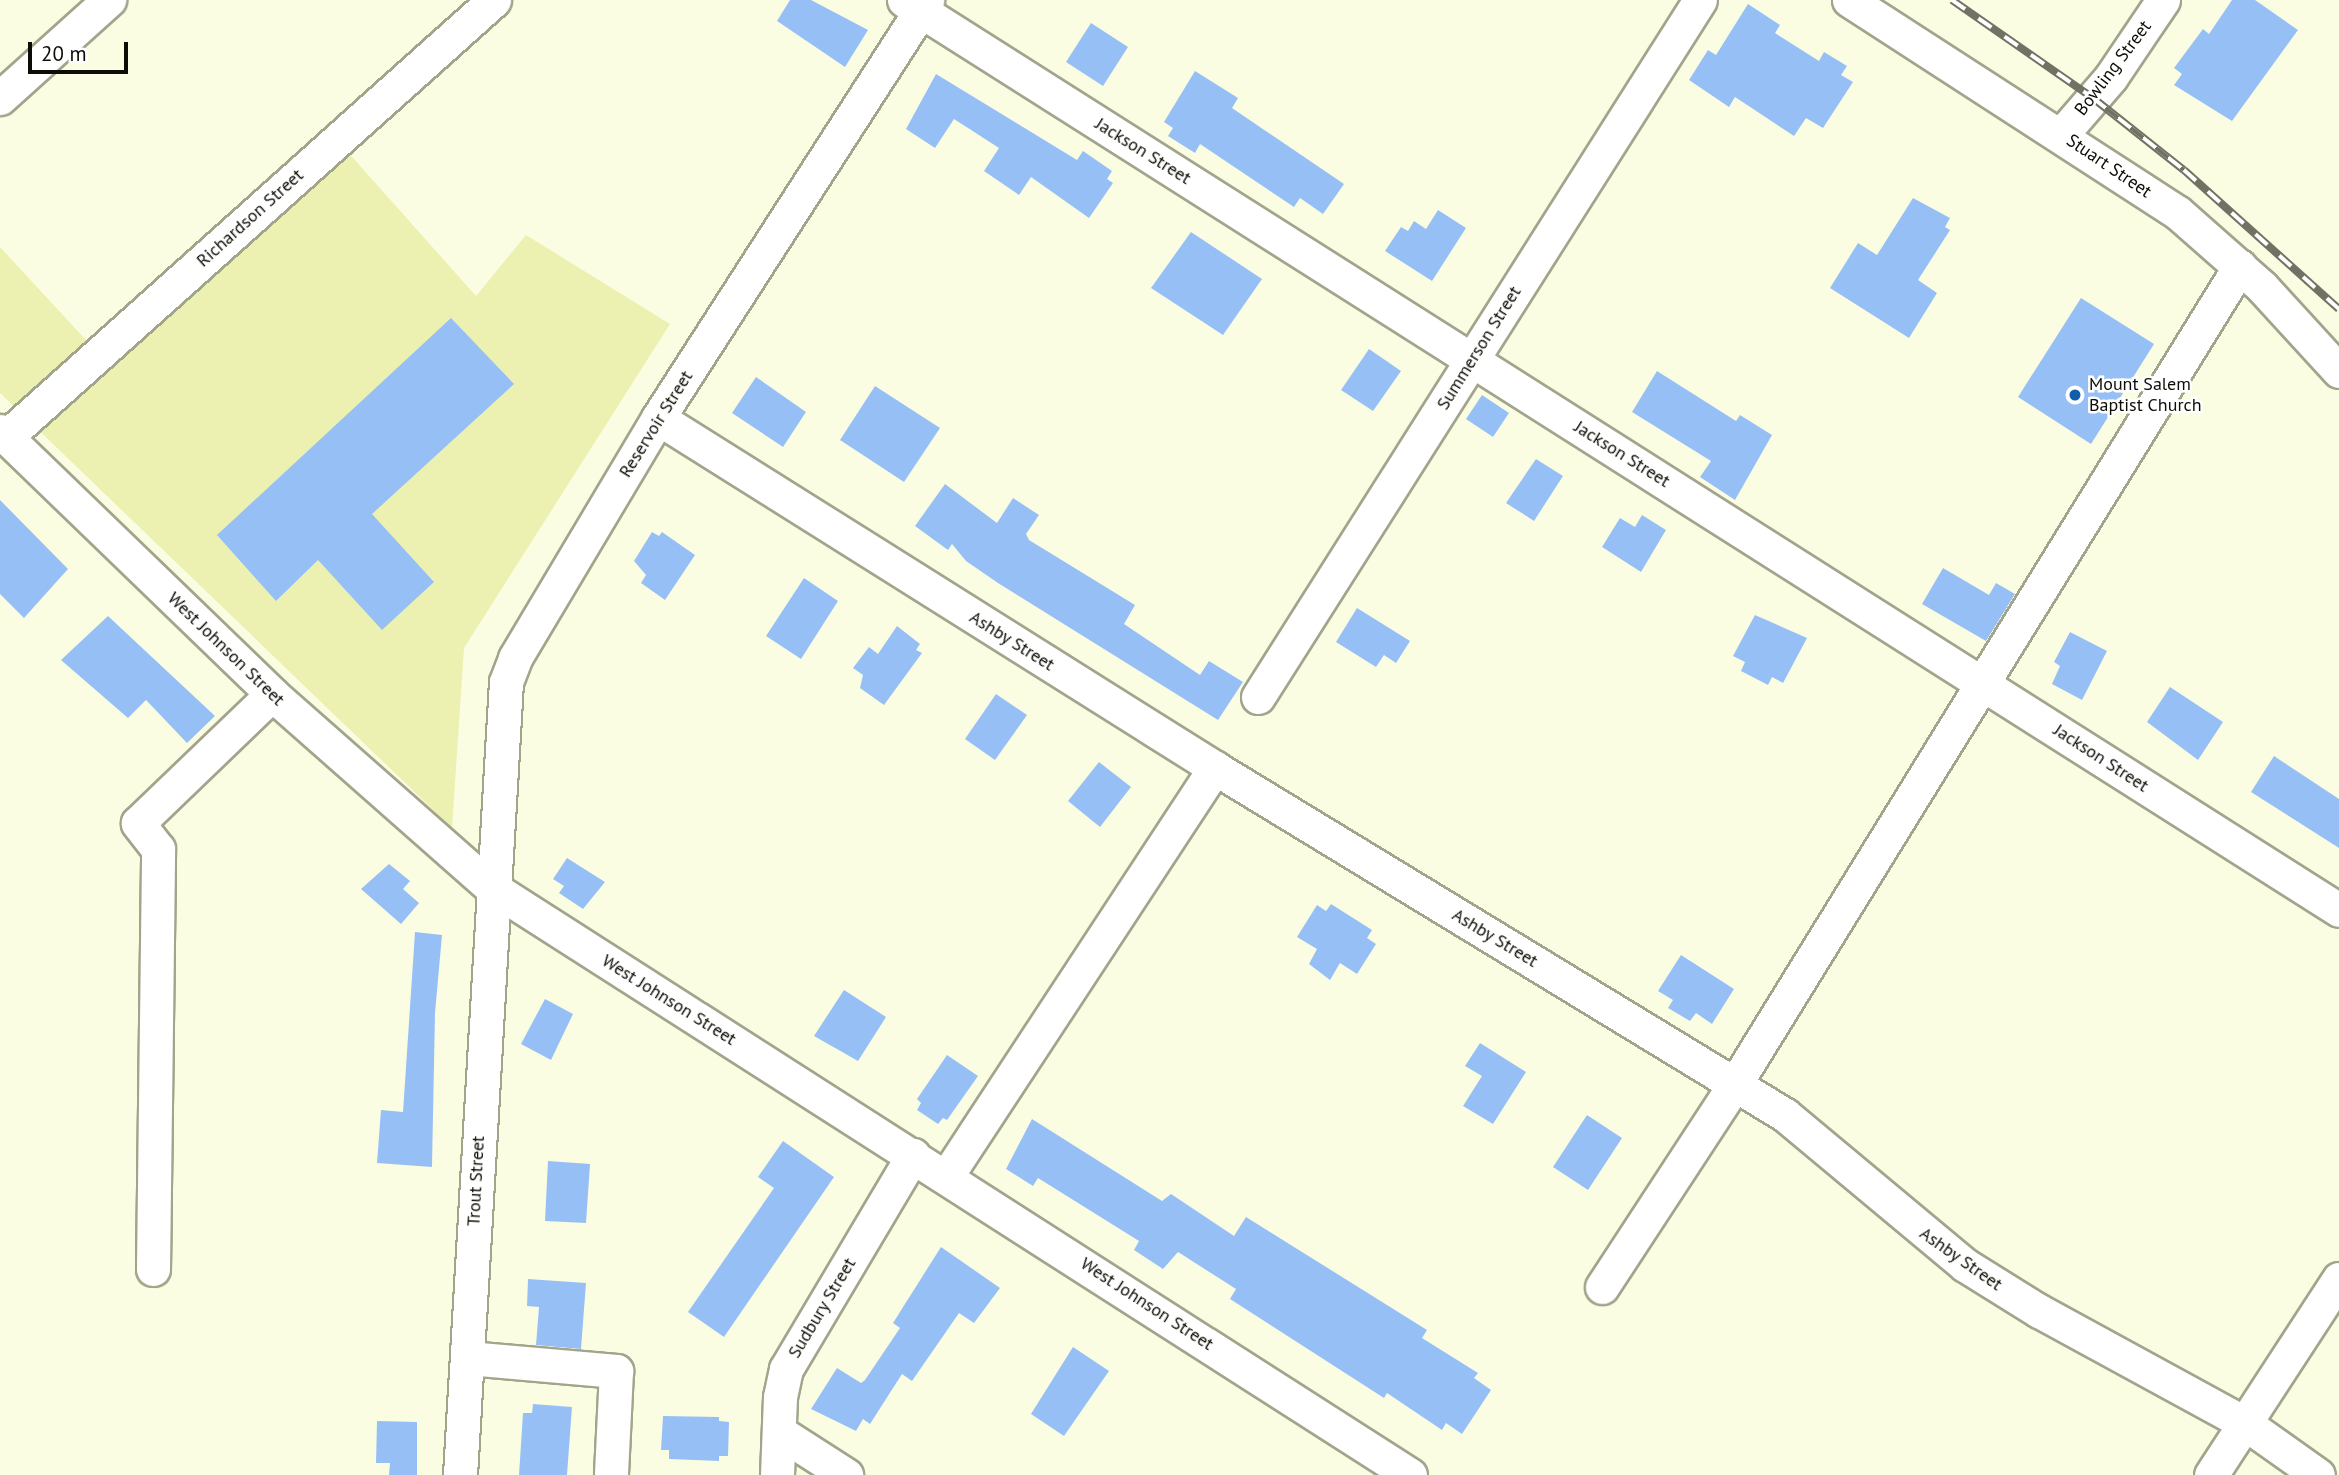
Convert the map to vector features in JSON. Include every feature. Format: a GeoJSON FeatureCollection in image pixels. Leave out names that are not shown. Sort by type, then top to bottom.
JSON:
{"type":"FeatureCollection","features":[{"type":"Feature","properties":{"kind":"street"},"geometry":{"type":"LineString","coordinates":[[0,98],[109,0]]}},
{"type":"Feature","properties":{"kind":"street","name":"Richardson Street"},"geometry":{"type":"LineString","coordinates":[[3,434],[494,0]]}},
{"type":"Feature","properties":{"kind":"street","name":"Summerson Street"},"geometry":{"type":"LineString","coordinates":[[1258,696],[1700,0]]}},
{"type":"Feature","properties":{"kind":"street","name":"Stuart Street"},"geometry":{"type":"LineString","coordinates":[[1849,0],[2062,134],[2177,212],[2240,266],[2339,371]]}},
{"type":"Feature","properties":{"kind":"street","name":"Bowling Street"},"geometry":{"type":"LineString","coordinates":[[2062,134],[2110,77],[2163,0]]}},
{"type":"Feature","properties":{"kind":"street","name":"Jackson Street"},"geometry":{"type":"LineString","coordinates":[[917,3],[2339,910]]}},
{"type":"Feature","properties":{"kind":"street","name":"Reservoir Street"},"geometry":{"type":"LineString","coordinates":[[491,887],[506,682],[515,658],[658,418],[917,3]]}},
{"type":"Feature","properties":{"kind":"street"},"geometry":{"type":"LineString","coordinates":[[1602,1287],[1735,1084],[2240,266]]}},
{"type":"Feature","properties":{"kind":"street","name":"Ashby Street"},"geometry":{"type":"LineString","coordinates":[[658,418],[1215,768],[1735,1084],[1825,1144],[1918,1229],[1965,1265],[2039,1311],[2246,1424],[2318,1475]]}},
{"type":"Feature","properties":{"kind":"street","name":"West Johnson Street"},"geometry":{"type":"LineString","coordinates":[[3,434],[272,694],[491,887],[1410,1475]]}},
{"type":"Feature","properties":{"kind":"street"},"geometry":{"type":"LineString","coordinates":[[153,1269],[158,849],[138,823],[272,694]]}},
{"type":"Feature","properties":{"kind":"street"},"geometry":{"type":"LineString","coordinates":[[946,1177],[1215,768]]}},
{"type":"Feature","properties":{"kind":"street","name":"Trout Street"},"geometry":{"type":"LineString","coordinates":[[460,1475],[491,887]]}},
{"type":"Feature","properties":{"kind":"street","name":"Sudbury Street"},"geometry":{"type":"LineString","coordinates":[[777,1475],[786,1369],[913,1155]]}},
{"type":"Feature","properties":{"kind":"street"},"geometry":{"type":"LineString","coordinates":[[2211,1475],[2339,1279]]}},
{"type":"Feature","properties":{"kind":"street"},"geometry":{"type":"LineString","coordinates":[[468,1358],[617,1371],[611,1475]]}},
{"type":"Feature","properties":{"kind":"street"},"geometry":{"type":"LineString","coordinates":[[779,1432],[846,1475]]}},
{"type":"Feature","properties":{"kind":"green space"},"geometry":{"type":"Polygon","coordinates":[[[346,150],[476,296],[526,235],[670,324],[464,648],[452,828],[0,393],[0,247],[111,367],[346,150]]]}},
{"type":"Feature","properties":{"kind":"building"},"geometry":{"type":"Polygon","coordinates":[[[790,0],[811,0],[868,30],[845,67],[777,21],[790,0]]]}},
{"type":"Feature","properties":{"kind":"building"},"geometry":{"type":"Polygon","coordinates":[[[2232,0],[2255,0],[2298,30],[2232,121],[2174,85],[2182,74],[2174,68],[2203,29],[2209,34],[2232,0]]]}},
{"type":"Feature","properties":{"kind":"building"},"geometry":{"type":"Polygon","coordinates":[[[1748,4],[1780,25],[1775,33],[1819,61],[1824,52],[1847,66],[1841,75],[1853,82],[1823,128],[1806,118],[1794,136],[1735,97],[1729,107],[1689,80],[1708,50],[1716,55],[1748,4]]]}},
{"type":"Feature","properties":{"kind":"building"},"geometry":{"type":"Polygon","coordinates":[[[1091,23],[1128,47],[1103,86],[1066,62],[1091,23]]]}},
{"type":"Feature","properties":{"kind":"building"},"geometry":{"type":"Polygon","coordinates":[[[1195,71],[1238,98],[1232,108],[1344,184],[1323,214],[1300,198],[1294,207],[1200,144],[1195,153],[1168,136],[1173,128],[1164,122],[1195,71]]]}},
{"type":"Feature","properties":{"kind":"building"},"geometry":{"type":"Polygon","coordinates":[[[936,74],[1077,160],[1083,151],[1112,171],[1107,179],[1113,183],[1089,218],[1031,177],[1019,195],[984,171],[999,148],[954,119],[935,148],[906,129],[936,74]]]}},
{"type":"Feature","properties":{"kind":"building"},"geometry":{"type":"Polygon","coordinates":[[[1913,198],[1950,218],[1945,227],[1950,230],[1918,280],[1937,293],[1909,338],[1830,288],[1858,243],[1877,255],[1913,198]]]}},
{"type":"Feature","properties":{"kind":"building"},"geometry":{"type":"Polygon","coordinates":[[[1438,210],[1466,228],[1432,281],[1385,251],[1401,227],[1408,231],[1414,221],[1426,229],[1438,210]]]}},
{"type":"Feature","properties":{"kind":"building"},"geometry":{"type":"Polygon","coordinates":[[[1191,232],[1262,279],[1223,335],[1151,288],[1191,232]]]}},
{"type":"Feature","properties":{"kind":"building"},"geometry":{"type":"Polygon","coordinates":[[[2081,298],[2154,344],[2091,444],[2018,397],[2081,298]]]}},
{"type":"Feature","properties":{"kind":"building"},"geometry":{"type":"Polygon","coordinates":[[[451,318],[514,384],[372,514],[434,582],[382,630],[318,560],[276,601],[217,535],[451,318]]]}},
{"type":"Feature","properties":{"kind":"building"},"geometry":{"type":"Polygon","coordinates":[[[1369,349],[1401,371],[1373,411],[1341,390],[1369,349]]]}},
{"type":"Feature","properties":{"kind":"building"},"geometry":{"type":"Polygon","coordinates":[[[1657,371],[1736,421],[1740,415],[1772,435],[1735,500],[1700,477],[1711,461],[1632,412],[1657,371]]]}},
{"type":"Feature","properties":{"kind":"building"},"geometry":{"type":"Polygon","coordinates":[[[756,377],[806,412],[783,447],[732,413],[756,377]]]}},
{"type":"Feature","properties":{"kind":"building"},"geometry":{"type":"Polygon","coordinates":[[[875,386],[940,428],[904,482],[840,440],[875,386]]]}},
{"type":"Feature","properties":{"kind":"building"},"geometry":{"type":"Polygon","coordinates":[[[1482,395],[1509,413],[1493,437],[1466,419],[1482,395]]]}},
{"type":"Feature","properties":{"kind":"building"},"geometry":{"type":"Polygon","coordinates":[[[1536,459],[1563,476],[1534,521],[1506,503],[1536,459]]]}},
{"type":"Feature","properties":{"kind":"building"},"geometry":{"type":"Polygon","coordinates":[[[945,484],[997,523],[1013,498],[1039,515],[1026,534],[1029,540],[1135,605],[1124,624],[1200,675],[1209,661],[1243,682],[1218,720],[998,583],[966,561],[952,544],[948,550],[915,526],[945,484]]]}},
{"type":"Feature","properties":{"kind":"building"},"geometry":{"type":"Polygon","coordinates":[[[0,500],[68,569],[24,618],[0,594],[0,500]]]}},
{"type":"Feature","properties":{"kind":"building"},"geometry":{"type":"Polygon","coordinates":[[[1642,515],[1666,530],[1641,572],[1602,547],[1620,518],[1635,527],[1642,515]]]}},
{"type":"Feature","properties":{"kind":"building"},"geometry":{"type":"Polygon","coordinates":[[[652,532],[659,536],[662,532],[695,555],[665,600],[641,583],[646,575],[634,561],[652,532]]]}},
{"type":"Feature","properties":{"kind":"building"},"geometry":{"type":"Polygon","coordinates":[[[1943,568],[1989,595],[1996,583],[2015,594],[1986,641],[1922,604],[1943,568]]]}},
{"type":"Feature","properties":{"kind":"building"},"geometry":{"type":"Polygon","coordinates":[[[804,578],[838,601],[801,659],[766,636],[804,578]]]}},
{"type":"Feature","properties":{"kind":"building"},"geometry":{"type":"Polygon","coordinates":[[[1357,608],[1410,641],[1396,663],[1384,655],[1376,667],[1336,642],[1357,608]]]}},
{"type":"Feature","properties":{"kind":"building"},"geometry":{"type":"Polygon","coordinates":[[[1755,615],[1807,638],[1783,683],[1772,677],[1768,685],[1741,671],[1745,662],[1733,656],[1755,615]]]}},
{"type":"Feature","properties":{"kind":"building"},"geometry":{"type":"Polygon","coordinates":[[[108,616],[215,716],[187,743],[146,700],[128,718],[61,660],[108,616]]]}},
{"type":"Feature","properties":{"kind":"building"},"geometry":{"type":"Polygon","coordinates":[[[897,626],[920,644],[916,650],[922,653],[884,705],[860,688],[863,675],[853,668],[869,647],[878,654],[897,626]]]}},
{"type":"Feature","properties":{"kind":"building"},"geometry":{"type":"Polygon","coordinates":[[[2070,632],[2107,651],[2082,700],[2052,684],[2060,666],[2054,662],[2070,632]]]}},
{"type":"Feature","properties":{"kind":"building"},"geometry":{"type":"Polygon","coordinates":[[[2170,687],[2223,722],[2198,760],[2147,722],[2170,687]]]}},
{"type":"Feature","properties":{"kind":"building"},"geometry":{"type":"Polygon","coordinates":[[[996,694],[1027,715],[995,760],[965,739],[996,694]]]}},
{"type":"Feature","properties":{"kind":"building"},"geometry":{"type":"Polygon","coordinates":[[[2274,756],[2339,799],[2339,848],[2251,792],[2274,756]]]}},
{"type":"Feature","properties":{"kind":"building"},"geometry":{"type":"Polygon","coordinates":[[[1099,762],[1131,787],[1100,827],[1068,801],[1099,762]]]}},
{"type":"Feature","properties":{"kind":"building"},"geometry":{"type":"Polygon","coordinates":[[[567,858],[605,882],[583,909],[559,893],[564,886],[553,879],[567,858]]]}},
{"type":"Feature","properties":{"kind":"building"},"geometry":{"type":"Polygon","coordinates":[[[389,864],[410,881],[403,889],[419,903],[401,924],[361,889],[389,864]]]}},
{"type":"Feature","properties":{"kind":"building"},"geometry":{"type":"Polygon","coordinates":[[[1331,904],[1372,930],[1367,938],[1376,944],[1357,974],[1340,963],[1330,980],[1309,964],[1317,949],[1297,937],[1317,905],[1326,911],[1331,904]]]}},
{"type":"Feature","properties":{"kind":"building"},"geometry":{"type":"Polygon","coordinates":[[[415,932],[442,935],[435,1013],[432,1167],[377,1163],[381,1110],[403,1112],[415,932]]]}},
{"type":"Feature","properties":{"kind":"building"},"geometry":{"type":"Polygon","coordinates":[[[1681,955],[1734,989],[1712,1024],[1696,1013],[1690,1021],[1668,1008],[1673,1000],[1658,991],[1681,955]]]}},
{"type":"Feature","properties":{"kind":"building"},"geometry":{"type":"Polygon","coordinates":[[[844,990],[886,1017],[858,1061],[814,1036],[844,990]]]}},
{"type":"Feature","properties":{"kind":"building"},"geometry":{"type":"Polygon","coordinates":[[[545,999],[573,1014],[551,1060],[521,1044],[545,999]]]}},
{"type":"Feature","properties":{"kind":"building"},"geometry":{"type":"Polygon","coordinates":[[[1480,1043],[1526,1072],[1493,1124],[1463,1106],[1482,1076],[1465,1066],[1480,1043]]]}},
{"type":"Feature","properties":{"kind":"building"},"geometry":{"type":"Polygon","coordinates":[[[947,1055],[978,1076],[947,1120],[943,1118],[938,1124],[917,1110],[921,1103],[917,1099],[947,1055]]]}},
{"type":"Feature","properties":{"kind":"building"},"geometry":{"type":"Polygon","coordinates":[[[1587,1115],[1622,1138],[1588,1190],[1553,1167],[1587,1115]]]}},
{"type":"Feature","properties":{"kind":"building"},"geometry":{"type":"Polygon","coordinates":[[[1032,1119],[1162,1201],[1171,1194],[1234,1236],[1246,1217],[1427,1330],[1422,1338],[1478,1373],[1474,1378],[1491,1390],[1462,1434],[1446,1423],[1442,1430],[1387,1393],[1384,1398],[1230,1299],[1236,1289],[1178,1252],[1163,1269],[1134,1250],[1139,1241],[1038,1178],[1033,1186],[1006,1169],[1032,1119]]]}},
{"type":"Feature","properties":{"kind":"building"},"geometry":{"type":"Polygon","coordinates":[[[783,1141],[834,1177],[724,1337],[688,1312],[774,1188],[758,1177],[783,1141]]]}},
{"type":"Feature","properties":{"kind":"building"},"geometry":{"type":"Polygon","coordinates":[[[548,1161],[590,1164],[586,1223],[545,1221],[548,1161]]]}},
{"type":"Feature","properties":{"kind":"building"},"geometry":{"type":"Polygon","coordinates":[[[941,1247],[1000,1288],[974,1323],[959,1313],[912,1381],[902,1374],[870,1424],[863,1419],[856,1431],[811,1409],[837,1368],[861,1383],[865,1380],[900,1328],[893,1323],[941,1247]]]}},
{"type":"Feature","properties":{"kind":"building"},"geometry":{"type":"Polygon","coordinates":[[[528,1279],[586,1283],[581,1349],[536,1345],[539,1307],[527,1306],[528,1279]]]}},
{"type":"Feature","properties":{"kind":"building"},"geometry":{"type":"Polygon","coordinates":[[[1073,1347],[1109,1371],[1064,1436],[1031,1414],[1073,1347]]]}},
{"type":"Feature","properties":{"kind":"building"},"geometry":{"type":"Polygon","coordinates":[[[533,1404],[572,1407],[567,1475],[519,1475],[523,1413],[532,1413],[533,1404]]]}},
{"type":"Feature","properties":{"kind":"building"},"geometry":{"type":"Polygon","coordinates":[[[663,1416],[719,1417],[719,1421],[729,1422],[728,1456],[719,1456],[719,1461],[669,1459],[669,1450],[661,1450],[663,1416]]]}},
{"type":"Feature","properties":{"kind":"building"},"geometry":{"type":"Polygon","coordinates":[[[377,1421],[417,1422],[417,1475],[389,1475],[390,1463],[376,1463],[377,1421]]]}},
{"type":"Feature","properties":{"kind":"railway"},"geometry":{"type":"LineString","coordinates":[[1952,0],[2093,98],[2184,170],[2339,309]]}},
{"type":"Feature","properties":{"kind":"place","name":"Mount Salem Baptist Church"},"geometry":{"type":"Point","coordinates":[2075,395]}}]}
